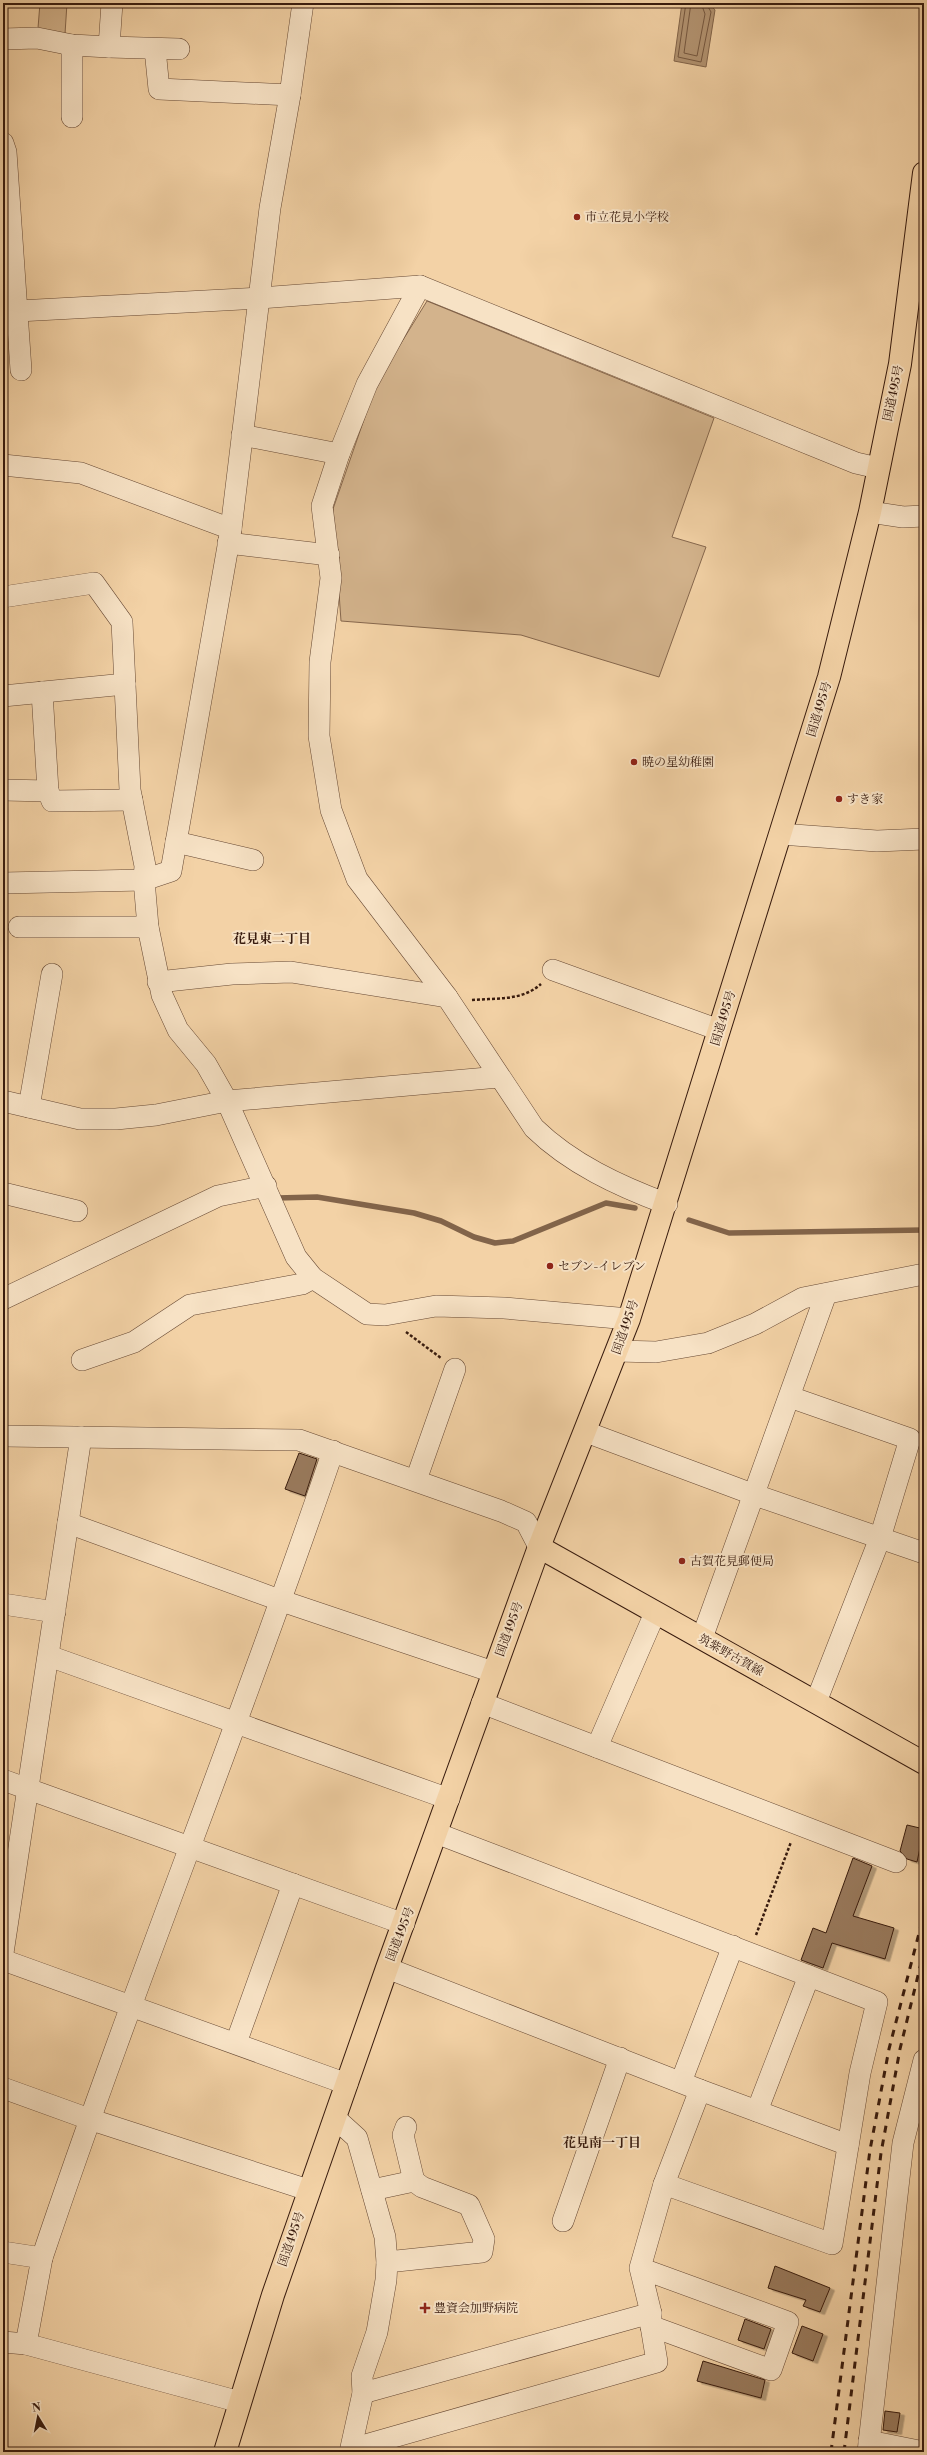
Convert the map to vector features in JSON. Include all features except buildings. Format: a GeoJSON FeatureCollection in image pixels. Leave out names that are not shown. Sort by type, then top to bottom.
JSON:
{"type":"FeatureCollection","features":[{"type":"Feature","properties":{"kind":"main road","name":"国道495号"},"geometry":{"type":"LineString","coordinates":[[225,2452],[273,2295],[308,2190],[335,2118],[387,1968],[539,1547],[586,1432],[629,1319],[829,677],[870,512],[900,364],[923,204],[924,173]]}},
{"type":"Feature","properties":{"kind":"main road","name":"筑紫野古賀線"},"geometry":{"type":"LineString","coordinates":[[539,1547],[654,1613],[702,1638],[924,1763]]}},
{"type":"Feature","properties":{"kind":"street"},"geometry":{"type":"LineString","coordinates":[[109,48],[112,3]]}},
{"type":"Feature","properties":{"kind":"street"},"geometry":{"type":"LineString","coordinates":[[3,883],[144,880],[171,871],[229,536],[260,298],[259,282],[270,208],[290,95],[303,3]]}},
{"type":"Feature","properties":{"kind":"street"},"geometry":{"type":"LineString","coordinates":[[3,39],[37,38],[72,45],[109,48],[179,49]]}},
{"type":"Feature","properties":{"kind":"street"},"geometry":{"type":"LineString","coordinates":[[72,45],[72,117]]}},
{"type":"Feature","properties":{"kind":"street"},"geometry":{"type":"LineString","coordinates":[[155,49],[159,89],[290,95]]}},
{"type":"Feature","properties":{"kind":"street"},"geometry":{"type":"LineString","coordinates":[[3,143],[6,152],[21,370]]}},
{"type":"Feature","properties":{"kind":"street"},"geometry":{"type":"LineString","coordinates":[[420,286],[367,384],[339,454],[322,506],[331,578],[320,662],[319,736],[331,810],[357,879],[447,997],[534,1128],[550,1143],[627,1189],[666,1204]]}},
{"type":"Feature","properties":{"kind":"street"},"geometry":{"type":"LineString","coordinates":[[18,311],[260,298],[420,286],[856,463],[878,468]]}},
{"type":"Feature","properties":{"kind":"street"},"geometry":{"type":"LineString","coordinates":[[242,435],[339,454]]}},
{"type":"Feature","properties":{"kind":"street"},"geometry":{"type":"LineString","coordinates":[[3,465],[81,473],[229,536],[329,555]]}},
{"type":"Feature","properties":{"kind":"street"},"geometry":{"type":"LineString","coordinates":[[870,512],[903,517],[924,516]]}},
{"type":"Feature","properties":{"kind":"street"},"geometry":{"type":"LineString","coordinates":[[3,597],[94,583],[122,622],[132,800],[145,866],[144,880],[148,927],[158,982],[178,1030],[206,1064],[228,1101],[296,1257],[313,1278],[367,1314],[385,1315],[436,1306],[504,1308],[629,1319]]}},
{"type":"Feature","properties":{"kind":"street"},"geometry":{"type":"LineString","coordinates":[[3,696],[125,684]]}},
{"type":"Feature","properties":{"kind":"street"},"geometry":{"type":"LineString","coordinates":[[42,692],[48,791],[52,801],[132,800]]}},
{"type":"Feature","properties":{"kind":"street"},"geometry":{"type":"LineString","coordinates":[[3,790],[48,791]]}},
{"type":"Feature","properties":{"kind":"street"},"geometry":{"type":"LineString","coordinates":[[780,834],[877,841],[924,840]]}},
{"type":"Feature","properties":{"kind":"street"},"geometry":{"type":"LineString","coordinates":[[176,842],[253,860]]}},
{"type":"Feature","properties":{"kind":"street"},"geometry":{"type":"LineString","coordinates":[[19,928],[148,927]]}},
{"type":"Feature","properties":{"kind":"street"},"geometry":{"type":"LineString","coordinates":[[553,970],[719,1030]]}},
{"type":"Feature","properties":{"kind":"street"},"geometry":{"type":"LineString","coordinates":[[158,982],[232,974],[291,972],[447,997]]}},
{"type":"Feature","properties":{"kind":"street"},"geometry":{"type":"LineString","coordinates":[[29,1107],[52,974]]}},
{"type":"Feature","properties":{"kind":"street"},"geometry":{"type":"LineString","coordinates":[[3,1101],[80,1119],[116,1119],[156,1115],[228,1101],[499,1077]]}},
{"type":"Feature","properties":{"kind":"street"},"geometry":{"type":"LineString","coordinates":[[3,1299],[218,1196],[266,1186]]}},
{"type":"Feature","properties":{"kind":"street"},"geometry":{"type":"LineString","coordinates":[[3,1193],[77,1211]]}},
{"type":"Feature","properties":{"kind":"street"},"geometry":{"type":"LineString","coordinates":[[617,1351],[656,1352],[708,1343],[755,1324],[803,1298],[924,1274]]}},
{"type":"Feature","properties":{"kind":"street"},"geometry":{"type":"LineString","coordinates":[[82,1360],[134,1342],[190,1305],[302,1284],[313,1278]]}},
{"type":"Feature","properties":{"kind":"street"},"geometry":{"type":"LineString","coordinates":[[702,1638],[755,1495],[826,1294]]}},
{"type":"Feature","properties":{"kind":"street"},"geometry":{"type":"LineString","coordinates":[[416,1480],[455,1369]]}},
{"type":"Feature","properties":{"kind":"street"},"geometry":{"type":"LineString","coordinates":[[790,1397],[910,1439],[880,1538],[816,1702]]}},
{"type":"Feature","properties":{"kind":"street"},"geometry":{"type":"LineString","coordinates":[[586,1432],[755,1495],[924,1553]]}},
{"type":"Feature","properties":{"kind":"street"},"geometry":{"type":"LineString","coordinates":[[3,1436],[299,1440],[416,1480],[501,1511],[526,1522],[539,1547]]}},
{"type":"Feature","properties":{"kind":"street"},"geometry":{"type":"LineString","coordinates":[[3,1953],[82,1437]]}},
{"type":"Feature","properties":{"kind":"street"},"geometry":{"type":"LineString","coordinates":[[26,2344],[42,2258],[88,2119],[192,1847],[282,1601],[333,1451]]}},
{"type":"Feature","properties":{"kind":"street"},"geometry":{"type":"LineString","coordinates":[[68,1523],[282,1601],[493,1672]]}},
{"type":"Feature","properties":{"kind":"street"},"geometry":{"type":"LineString","coordinates":[[3,1604],[54,1612]]}},
{"type":"Feature","properties":{"kind":"street"},"geometry":{"type":"LineString","coordinates":[[597,1747],[654,1613]]}},
{"type":"Feature","properties":{"kind":"street"},"geometry":{"type":"LineString","coordinates":[[49,1656],[449,1799]]}},
{"type":"Feature","properties":{"kind":"street"},"geometry":{"type":"LineString","coordinates":[[482,1703],[798,1823],[896,1862]]}},
{"type":"Feature","properties":{"kind":"street"},"geometry":{"type":"LineString","coordinates":[[3,1780],[404,1924]]}},
{"type":"Feature","properties":{"kind":"street"},"geometry":{"type":"LineString","coordinates":[[436,1834],[877,2002],[860,2073],[832,2244],[664,2184]]}},
{"type":"Feature","properties":{"kind":"street"},"geometry":{"type":"LineString","coordinates":[[236,2043],[293,1884]]}},
{"type":"Feature","properties":{"kind":"street"},"geometry":{"type":"LineString","coordinates":[[681,2082],[741,1949]]}},
{"type":"Feature","properties":{"kind":"street"},"geometry":{"type":"LineString","coordinates":[[3,1960],[347,2084]]}},
{"type":"Feature","properties":{"kind":"street"},"geometry":{"type":"LineString","coordinates":[[387,1968],[700,2090],[848,2145]]}},
{"type":"Feature","properties":{"kind":"street"},"geometry":{"type":"LineString","coordinates":[[757,2111],[809,1976]]}},
{"type":"Feature","properties":{"kind":"street"},"geometry":{"type":"LineString","coordinates":[[563,2221],[620,2058]]}},
{"type":"Feature","properties":{"kind":"street"},"geometry":{"type":"LineString","coordinates":[[924,2060],[903,2143],[868,2447],[924,2452]]}},
{"type":"Feature","properties":{"kind":"street"},"geometry":{"type":"LineString","coordinates":[[3,2088],[88,2119],[308,2190]]}},
{"type":"Feature","properties":{"kind":"street"},"geometry":{"type":"LineString","coordinates":[[335,2118],[357,2138],[385,2237],[387,2262],[386,2280],[377,2332],[362,2376],[363,2393],[350,2451],[656,2362],[651,2319],[640,2268],[664,2184],[700,2090]]}},
{"type":"Feature","properties":{"kind":"street"},"geometry":{"type":"LineString","coordinates":[[387,2262],[482,2252],[484,2239],[469,2205],[422,2187],[414,2181],[403,2135],[406,2127]]}},
{"type":"Feature","properties":{"kind":"street"},"geometry":{"type":"LineString","coordinates":[[372,2190],[414,2181]]}},
{"type":"Feature","properties":{"kind":"street"},"geometry":{"type":"LineString","coordinates":[[3,2252],[42,2258]]}},
{"type":"Feature","properties":{"kind":"street"},"geometry":{"type":"LineString","coordinates":[[363,2393],[651,2319],[771,2370],[788,2322],[640,2268]]}},
{"type":"Feature","properties":{"kind":"street"},"geometry":{"type":"LineString","coordinates":[[3,2342],[26,2344],[240,2402]]}},
{"type":"Feature","properties":{"kind":"path"},"geometry":{"type":"LineString","coordinates":[[447,997],[472,1000],[516,997],[532,992],[553,970]]}},
{"type":"Feature","properties":{"kind":"path"},"geometry":{"type":"LineString","coordinates":[[385,1315],[455,1369]]}},
{"type":"Feature","properties":{"kind":"path"},"geometry":{"type":"LineString","coordinates":[[741,1949],[798,1823]]}},
{"type":"Feature","properties":{"kind":"shaded area"},"geometry":{"type":"Polygon","coordinates":[[[40,3],[67,3],[65,34],[38,28],[40,3]]]}},
{"type":"Feature","properties":{"kind":"shaded area"},"geometry":{"type":"Polygon","coordinates":[[[427,301],[714,418],[672,537],[706,547],[659,677],[521,635],[341,621],[333,509],[377,382],[427,301]]]}},
{"type":"Feature","properties":{"kind":"water"},"geometry":{"type":"Polygon","coordinates":[[[682,3],[709,3],[715,10],[706,67],[674,61],[682,3]]]}},
{"type":"Feature","properties":{"kind":"waterway"},"geometry":{"type":"LineString","coordinates":[[277,1198],[317,1197],[414,1213],[441,1221],[474,1237],[495,1243],[513,1241],[606,1203],[635,1208]]}},
{"type":"Feature","properties":{"kind":"waterway"},"geometry":{"type":"LineString","coordinates":[[689,1220],[729,1233],[924,1230]]}},
{"type":"Feature","properties":{"kind":"railway"},"geometry":{"type":"LineString","coordinates":[[831,2452],[870,2150],[889,2049],[924,1914]]}},
{"type":"Feature","properties":{"kind":"railway"},"geometry":{"type":"LineString","coordinates":[[844,2452],[881,2153],[900,2049],[924,1951]]}},
{"type":"Feature","properties":{"kind":"place","name":"市立花見小学校"},"geometry":{"type":"Point","coordinates":[577,217]}},
{"type":"Feature","properties":{"kind":"place","name":"暁の星幼稚園"},"geometry":{"type":"Point","coordinates":[634,762]}},
{"type":"Feature","properties":{"kind":"place","name":"すき家"},"geometry":{"type":"Point","coordinates":[839,799]}},
{"type":"Feature","properties":{"kind":"place","name":"セブン-イレブン"},"geometry":{"type":"Point","coordinates":[550,1266]}},
{"type":"Feature","properties":{"kind":"place","name":"古賀花見郵便局"},"geometry":{"type":"Point","coordinates":[682,1561]}},
{"type":"Feature","properties":{"kind":"place","name":"豊資会加野病院"},"geometry":{"type":"Point","coordinates":[425,2308]}},
{"type":"Feature","properties":{"kind":"district","name":"花見東二丁目"},"geometry":{"type":"Point","coordinates":[272,938]}},
{"type":"Feature","properties":{"kind":"district","name":"花見南一丁目"},"geometry":{"type":"Point","coordinates":[602,2142]}}]}
